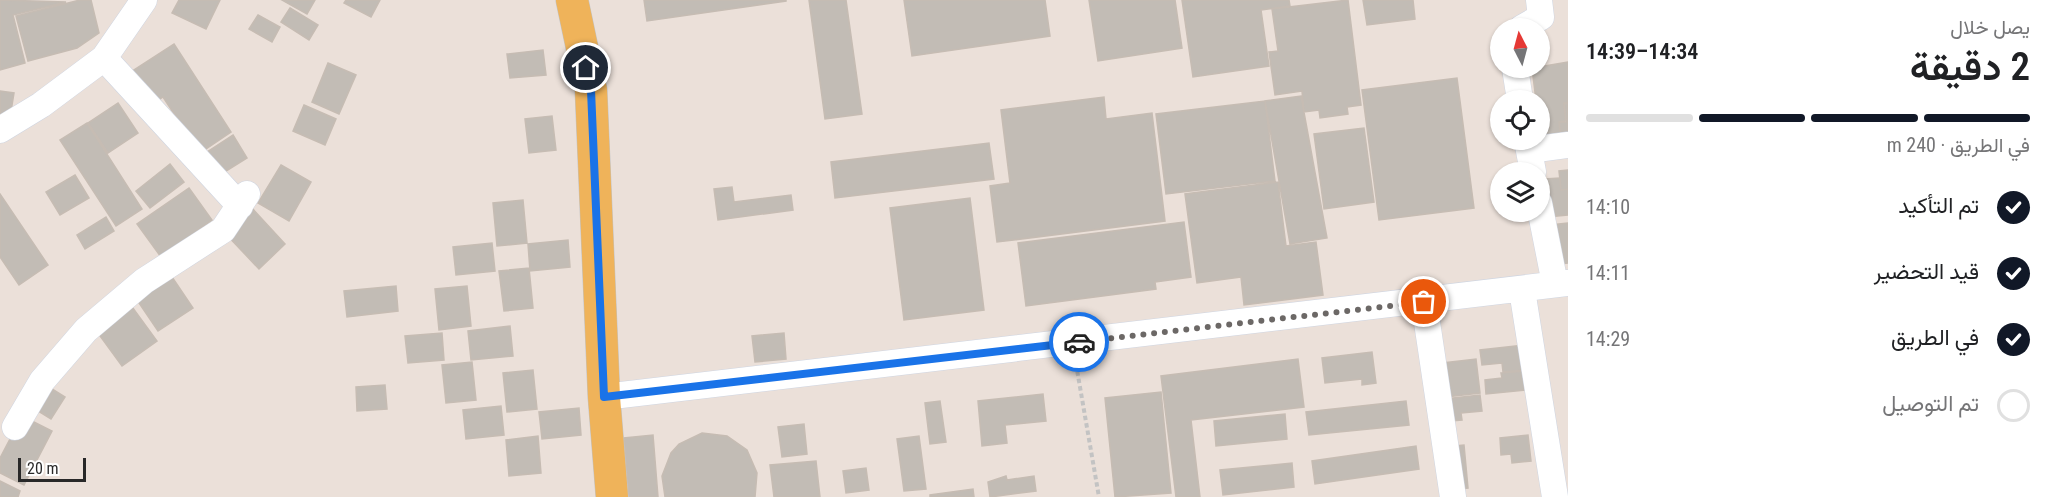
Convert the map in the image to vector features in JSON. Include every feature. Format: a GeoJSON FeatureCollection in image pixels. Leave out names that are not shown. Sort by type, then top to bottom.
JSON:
{"type":"FeatureCollection","features":[{"type":"Feature","properties":{"kind":"main road"},"geometry":{"type":"LineString","coordinates":[[572,0],[591,90],[604,397],[612,497]]}},
{"type":"Feature","properties":{"kind":"street"},"geometry":{"type":"LineString","coordinates":[[0,130],[41,105],[104,58],[144,0]]}},
{"type":"Feature","properties":{"kind":"street"},"geometry":{"type":"LineString","coordinates":[[1538,18],[1541,16],[1539,0]]}},
{"type":"Feature","properties":{"kind":"street"},"geometry":{"type":"LineString","coordinates":[[15,428],[42,381],[86,330],[144,281],[224,230],[243,200],[104,58]]}},
{"type":"Feature","properties":{"kind":"street"},"geometry":{"type":"LineString","coordinates":[[1529,154],[1568,146]]}},
{"type":"Feature","properties":{"kind":"street"},"geometry":{"type":"LineString","coordinates":[[604,397],[1424,302],[1561,283],[1544,222]]}},
{"type":"Feature","properties":{"kind":"street"},"geometry":{"type":"LineString","coordinates":[[1522,290],[1555,497]]}},
{"type":"Feature","properties":{"kind":"street"},"geometry":{"type":"LineString","coordinates":[[1424,302],[1453,497]]}},
{"type":"Feature","properties":{"kind":"path"},"geometry":{"type":"LineString","coordinates":[[1072,343],[1099,497]]}},
{"type":"Feature","properties":{"kind":"building"},"geometry":{"type":"Polygon","coordinates":[[[0,0],[66,2],[13,15],[25,63],[0,70],[0,0]]]}},
{"type":"Feature","properties":{"kind":"building"},"geometry":{"type":"Polygon","coordinates":[[[80,0],[91,0],[99,33],[77,48],[28,61],[16,16],[80,0]]]}},
{"type":"Feature","properties":{"kind":"building"},"geometry":{"type":"Polygon","coordinates":[[[179,0],[220,0],[206,29],[172,13],[179,0]]]}},
{"type":"Feature","properties":{"kind":"building"},"geometry":{"type":"Polygon","coordinates":[[[282,0],[315,0],[307,14],[282,0]]]}},
{"type":"Feature","properties":{"kind":"building"},"geometry":{"type":"Polygon","coordinates":[[[346,0],[380,0],[371,17],[344,3],[346,0]]]}},
{"type":"Feature","properties":{"kind":"building"},"geometry":{"type":"Polygon","coordinates":[[[644,0],[786,0],[786,1],[647,21],[644,0]]]}},
{"type":"Feature","properties":{"kind":"building"},"geometry":{"type":"Polygon","coordinates":[[[809,0],[846,0],[862,114],[825,119],[809,0]]]}},
{"type":"Feature","properties":{"kind":"building"},"geometry":{"type":"Polygon","coordinates":[[[904,0],[1045,0],[1050,36],[912,56],[904,0]]]}},
{"type":"Feature","properties":{"kind":"building"},"geometry":{"type":"Polygon","coordinates":[[[1089,0],[1175,0],[1182,48],[1098,61],[1089,0]]]}},
{"type":"Feature","properties":{"kind":"building"},"geometry":{"type":"Polygon","coordinates":[[[1182,0],[1289,0],[1290,6],[1261,10],[1269,66],[1193,77],[1182,0]]]}},
{"type":"Feature","properties":{"kind":"building"},"geometry":{"type":"Polygon","coordinates":[[[1348,0],[1361,105],[1347,107],[1348,114],[1320,118],[1319,110],[1304,112],[1302,91],[1275,95],[1269,52],[1278,51],[1272,9],[1348,0]]]}},
{"type":"Feature","properties":{"kind":"building"},"geometry":{"type":"Polygon","coordinates":[[[1363,0],[1413,0],[1415,19],[1367,25],[1363,0]]]}},
{"type":"Feature","properties":{"kind":"building"},"geometry":{"type":"Polygon","coordinates":[[[290,8],[318,25],[309,40],[281,22],[290,8]]]}},
{"type":"Feature","properties":{"kind":"building"},"geometry":{"type":"Polygon","coordinates":[[[258,15],[280,27],[272,42],[249,29],[258,15]]]}},
{"type":"Feature","properties":{"kind":"building"},"geometry":{"type":"Polygon","coordinates":[[[174,44],[231,132],[200,153],[163,97],[141,112],[120,79],[174,44]]]}},
{"type":"Feature","properties":{"kind":"building"},"geometry":{"type":"Polygon","coordinates":[[[543,50],[546,75],[510,78],[507,54],[543,50]]]}},
{"type":"Feature","properties":{"kind":"building"},"geometry":{"type":"Polygon","coordinates":[[[1568,62],[1568,103],[1564,103],[1566,121],[1559,122],[1562,144],[1550,145],[1550,90],[1535,90],[1533,78],[1550,78],[1550,65],[1568,62]]]}},
{"type":"Feature","properties":{"kind":"building"},"geometry":{"type":"Polygon","coordinates":[[[328,63],[356,75],[339,114],[312,102],[328,63]]]}},
{"type":"Feature","properties":{"kind":"building"},"geometry":{"type":"Polygon","coordinates":[[[1457,78],[1474,208],[1379,220],[1362,90],[1457,78]]]}},
{"type":"Feature","properties":{"kind":"building"},"geometry":{"type":"Polygon","coordinates":[[[0,91],[14,93],[8,130],[0,129],[0,91]]]}},
{"type":"Feature","properties":{"kind":"building"},"geometry":{"type":"Polygon","coordinates":[[[1301,96],[1327,238],[1290,244],[1265,101],[1301,96]]]}},
{"type":"Feature","properties":{"kind":"building"},"geometry":{"type":"Polygon","coordinates":[[[1104,97],[1106,119],[1152,113],[1165,221],[997,242],[990,186],[1010,183],[1001,110],[1104,97]]]}},
{"type":"Feature","properties":{"kind":"building"},"geometry":{"type":"Polygon","coordinates":[[[1265,101],[1275,181],[1166,194],[1156,114],[1265,101]]]}},
{"type":"Feature","properties":{"kind":"building"},"geometry":{"type":"Polygon","coordinates":[[[118,103],[138,133],[108,153],[88,123],[118,103]]]}},
{"type":"Feature","properties":{"kind":"building"},"geometry":{"type":"Polygon","coordinates":[[[1568,103],[1568,156],[1563,156],[1559,122],[1566,122],[1564,104],[1568,103]]]}},
{"type":"Feature","properties":{"kind":"building"},"geometry":{"type":"Polygon","coordinates":[[[304,105],[336,119],[325,145],[293,131],[304,105]]]}},
{"type":"Feature","properties":{"kind":"building"},"geometry":{"type":"Polygon","coordinates":[[[552,116],[556,150],[529,153],[525,119],[552,116]]]}},
{"type":"Feature","properties":{"kind":"building"},"geometry":{"type":"Polygon","coordinates":[[[87,123],[142,209],[116,226],[60,140],[87,123]]]}},
{"type":"Feature","properties":{"kind":"building"},"geometry":{"type":"Polygon","coordinates":[[[1364,128],[1374,202],[1324,209],[1314,134],[1364,128]]]}},
{"type":"Feature","properties":{"kind":"building"},"geometry":{"type":"Polygon","coordinates":[[[233,135],[247,158],[215,178],[201,156],[233,135]]]}},
{"type":"Feature","properties":{"kind":"building"},"geometry":{"type":"Polygon","coordinates":[[[989,143],[994,179],[835,198],[831,162],[989,143]]]}},
{"type":"Feature","properties":{"kind":"building"},"geometry":{"type":"Polygon","coordinates":[[[170,164],[184,182],[150,208],[136,191],[170,164]]]}},
{"type":"Feature","properties":{"kind":"building"},"geometry":{"type":"Polygon","coordinates":[[[281,165],[311,182],[289,221],[258,203],[281,165]]]}},
{"type":"Feature","properties":{"kind":"building"},"geometry":{"type":"Polygon","coordinates":[[[1568,170],[1568,189],[1561,190],[1559,171],[1568,170]]]}},
{"type":"Feature","properties":{"kind":"building"},"geometry":{"type":"Polygon","coordinates":[[[75,175],[89,198],[60,215],[46,192],[75,175]]]}},
{"type":"Feature","properties":{"kind":"building"},"geometry":{"type":"Polygon","coordinates":[[[1560,178],[1561,190],[1568,189],[1568,215],[1550,217],[1550,179],[1560,178]]]}},
{"type":"Feature","properties":{"kind":"building"},"geometry":{"type":"Polygon","coordinates":[[[1278,182],[1286,246],[1316,242],[1323,295],[1244,305],[1241,277],[1197,283],[1185,194],[1278,182]]]}},
{"type":"Feature","properties":{"kind":"building"},"geometry":{"type":"Polygon","coordinates":[[[732,187],[734,202],[791,195],[793,210],[718,220],[714,189],[732,187]]]}},
{"type":"Feature","properties":{"kind":"building"},"geometry":{"type":"Polygon","coordinates":[[[189,188],[212,220],[161,257],[137,224],[189,188]]]}},
{"type":"Feature","properties":{"kind":"building"},"geometry":{"type":"Polygon","coordinates":[[[0,194],[48,265],[19,285],[0,257],[0,194]]]}},
{"type":"Feature","properties":{"kind":"building"},"geometry":{"type":"Polygon","coordinates":[[[970,198],[984,310],[904,320],[890,208],[970,198]]]}},
{"type":"Feature","properties":{"kind":"building"},"geometry":{"type":"Polygon","coordinates":[[[523,200],[527,243],[497,246],[493,203],[523,200]]]}},
{"type":"Feature","properties":{"kind":"building"},"geometry":{"type":"Polygon","coordinates":[[[251,207],[285,244],[259,269],[224,232],[251,207]]]}},
{"type":"Feature","properties":{"kind":"building"},"geometry":{"type":"Polygon","coordinates":[[[106,217],[114,231],[85,249],[77,235],[106,217]]]}},
{"type":"Feature","properties":{"kind":"building"},"geometry":{"type":"Polygon","coordinates":[[[1184,222],[1191,277],[1155,282],[1156,289],[1026,306],[1018,243],[1184,222]]]}},
{"type":"Feature","properties":{"kind":"building"},"geometry":{"type":"Polygon","coordinates":[[[1568,223],[1568,263],[1553,265],[1550,225],[1568,223]]]}},
{"type":"Feature","properties":{"kind":"building"},"geometry":{"type":"Polygon","coordinates":[[[568,240],[570,267],[530,271],[528,244],[568,240]]]}},
{"type":"Feature","properties":{"kind":"building"},"geometry":{"type":"Polygon","coordinates":[[[492,243],[495,271],[456,275],[453,247],[492,243]]]}},
{"type":"Feature","properties":{"kind":"building"},"geometry":{"type":"Polygon","coordinates":[[[529,268],[533,308],[504,311],[499,271],[529,268]]]}},
{"type":"Feature","properties":{"kind":"building"},"geometry":{"type":"Polygon","coordinates":[[[172,277],[193,308],[158,331],[137,300],[172,277]]]}},
{"type":"Feature","properties":{"kind":"building"},"geometry":{"type":"Polygon","coordinates":[[[396,286],[398,311],[347,317],[344,291],[396,286]]]}},
{"type":"Feature","properties":{"kind":"building"},"geometry":{"type":"Polygon","coordinates":[[[467,286],[471,326],[439,330],[435,289],[467,286]]]}},
{"type":"Feature","properties":{"kind":"building"},"geometry":{"type":"Polygon","coordinates":[[[127,300],[157,341],[122,366],[92,325],[127,300]]]}},
{"type":"Feature","properties":{"kind":"building"},"geometry":{"type":"Polygon","coordinates":[[[510,326],[513,356],[471,360],[468,331],[510,326]]]}},
{"type":"Feature","properties":{"kind":"building"},"geometry":{"type":"Polygon","coordinates":[[[442,333],[444,360],[408,363],[405,336],[442,333]]]}},
{"type":"Feature","properties":{"kind":"building"},"geometry":{"type":"Polygon","coordinates":[[[784,333],[786,359],[755,362],[752,336],[784,333]]]}},
{"type":"Feature","properties":{"kind":"building"},"geometry":{"type":"Polygon","coordinates":[[[1524,345],[1527,370],[1503,372],[1502,363],[1482,365],[1480,350],[1524,345]]]}},
{"type":"Feature","properties":{"kind":"building"},"geometry":{"type":"Polygon","coordinates":[[[1372,352],[1376,383],[1362,385],[1362,379],[1325,383],[1322,358],[1372,352]]]}},
{"type":"Feature","properties":{"kind":"building"},"geometry":{"type":"Polygon","coordinates":[[[1298,359],[1304,407],[1191,420],[1200,497],[1176,497],[1161,376],[1298,359]]]}},
{"type":"Feature","properties":{"kind":"building"},"geometry":{"type":"Polygon","coordinates":[[[1476,359],[1480,393],[1438,398],[1434,364],[1476,359]]]}},
{"type":"Feature","properties":{"kind":"building"},"geometry":{"type":"Polygon","coordinates":[[[472,362],[476,400],[446,403],[442,365],[472,362]]]}},
{"type":"Feature","properties":{"kind":"building"},"geometry":{"type":"Polygon","coordinates":[[[533,370],[537,409],[507,412],[503,373],[533,370]]]}},
{"type":"Feature","properties":{"kind":"building"},"geometry":{"type":"Polygon","coordinates":[[[1524,371],[1526,390],[1486,394],[1485,380],[1502,378],[1501,373],[1524,371]]]}},
{"type":"Feature","properties":{"kind":"building"},"geometry":{"type":"Polygon","coordinates":[[[36,379],[65,397],[51,419],[22,401],[36,379]]]}},
{"type":"Feature","properties":{"kind":"building"},"geometry":{"type":"Polygon","coordinates":[[[385,385],[387,409],[357,411],[356,387],[385,385]]]}},
{"type":"Feature","properties":{"kind":"building"},"geometry":{"type":"Polygon","coordinates":[[[1161,392],[1171,493],[1115,497],[1105,398],[1161,392]]]}},
{"type":"Feature","properties":{"kind":"building"},"geometry":{"type":"Polygon","coordinates":[[[1043,394],[1046,421],[1005,425],[1007,443],[982,446],[978,401],[1043,394]]]}},
{"type":"Feature","properties":{"kind":"building"},"geometry":{"type":"Polygon","coordinates":[[[1480,395],[1482,411],[1461,413],[1462,420],[1438,422],[1435,400],[1480,395]]]}},
{"type":"Feature","properties":{"kind":"building"},"geometry":{"type":"Polygon","coordinates":[[[940,401],[946,442],[930,444],[925,403],[940,401]]]}},
{"type":"Feature","properties":{"kind":"building"},"geometry":{"type":"Polygon","coordinates":[[[1406,401],[1409,425],[1309,435],[1306,412],[1406,401]]]}},
{"type":"Feature","properties":{"kind":"building"},"geometry":{"type":"Polygon","coordinates":[[[501,406],[504,435],[466,439],[463,410],[501,406]]]}},
{"type":"Feature","properties":{"kind":"building"},"geometry":{"type":"Polygon","coordinates":[[[579,408],[581,435],[542,439],[539,412],[579,408]]]}},
{"type":"Feature","properties":{"kind":"building"},"geometry":{"type":"Polygon","coordinates":[[[1285,414],[1287,439],[1216,446],[1214,421],[1285,414]]]}},
{"type":"Feature","properties":{"kind":"building"},"geometry":{"type":"Polygon","coordinates":[[[22,416],[52,431],[24,485],[0,473],[0,458],[22,416]]]}},
{"type":"Feature","properties":{"kind":"building"},"geometry":{"type":"Polygon","coordinates":[[[804,424],[807,454],[782,457],[778,427],[804,424]]]}},
{"type":"Feature","properties":{"kind":"building"},"geometry":{"type":"Polygon","coordinates":[[[702,433],[727,436],[747,450],[757,473],[755,497],[665,497],[662,476],[671,453],[679,444],[702,433]]]}},
{"type":"Feature","properties":{"kind":"building"},"geometry":{"type":"Polygon","coordinates":[[[653,435],[658,497],[629,497],[624,438],[653,435]]]}},
{"type":"Feature","properties":{"kind":"building"},"geometry":{"type":"Polygon","coordinates":[[[1528,435],[1531,461],[1512,463],[1511,454],[1501,455],[1500,438],[1528,435]]]}},
{"type":"Feature","properties":{"kind":"building"},"geometry":{"type":"Polygon","coordinates":[[[538,436],[541,473],[509,476],[506,440],[538,436]]]}},
{"type":"Feature","properties":{"kind":"building"},"geometry":{"type":"Polygon","coordinates":[[[919,436],[926,489],[904,491],[897,439],[919,436]]]}},
{"type":"Feature","properties":{"kind":"building"},"geometry":{"type":"Polygon","coordinates":[[[1464,445],[1468,488],[1447,490],[1443,447],[1464,445]]]}},
{"type":"Feature","properties":{"kind":"building"},"geometry":{"type":"Polygon","coordinates":[[[1416,446],[1419,469],[1315,484],[1312,461],[1416,446]]]}},
{"type":"Feature","properties":{"kind":"building"},"geometry":{"type":"Polygon","coordinates":[[[816,461],[820,497],[774,497],[770,465],[816,461]]]}},
{"type":"Feature","properties":{"kind":"building"},"geometry":{"type":"Polygon","coordinates":[[[1292,463],[1294,487],[1223,495],[1220,470],[1292,463]]]}},
{"type":"Feature","properties":{"kind":"building"},"geometry":{"type":"Polygon","coordinates":[[[866,468],[869,490],[846,493],[843,471],[866,468]]]}},
{"type":"Feature","properties":{"kind":"building"},"geometry":{"type":"Polygon","coordinates":[[[1006,476],[1007,480],[1034,476],[1036,491],[990,497],[988,482],[1006,476]]]}},
{"type":"Feature","properties":{"kind":"building"},"geometry":{"type":"Polygon","coordinates":[[[0,481],[20,491],[18,497],[0,497],[0,481]]]}},
{"type":"Feature","properties":{"kind":"building"},"geometry":{"type":"Polygon","coordinates":[[[973,489],[974,497],[930,497],[930,495],[973,489]]]}},
{"type":"Feature","properties":{"kind":"way so far"},"geometry":{"type":"LineString","coordinates":[[1079,342],[1424,302]]}},
{"type":"Feature","properties":{"kind":"route"},"geometry":{"type":"LineString","coordinates":[[586,68],[591,90],[604,397],[1079,342]]}}]}
